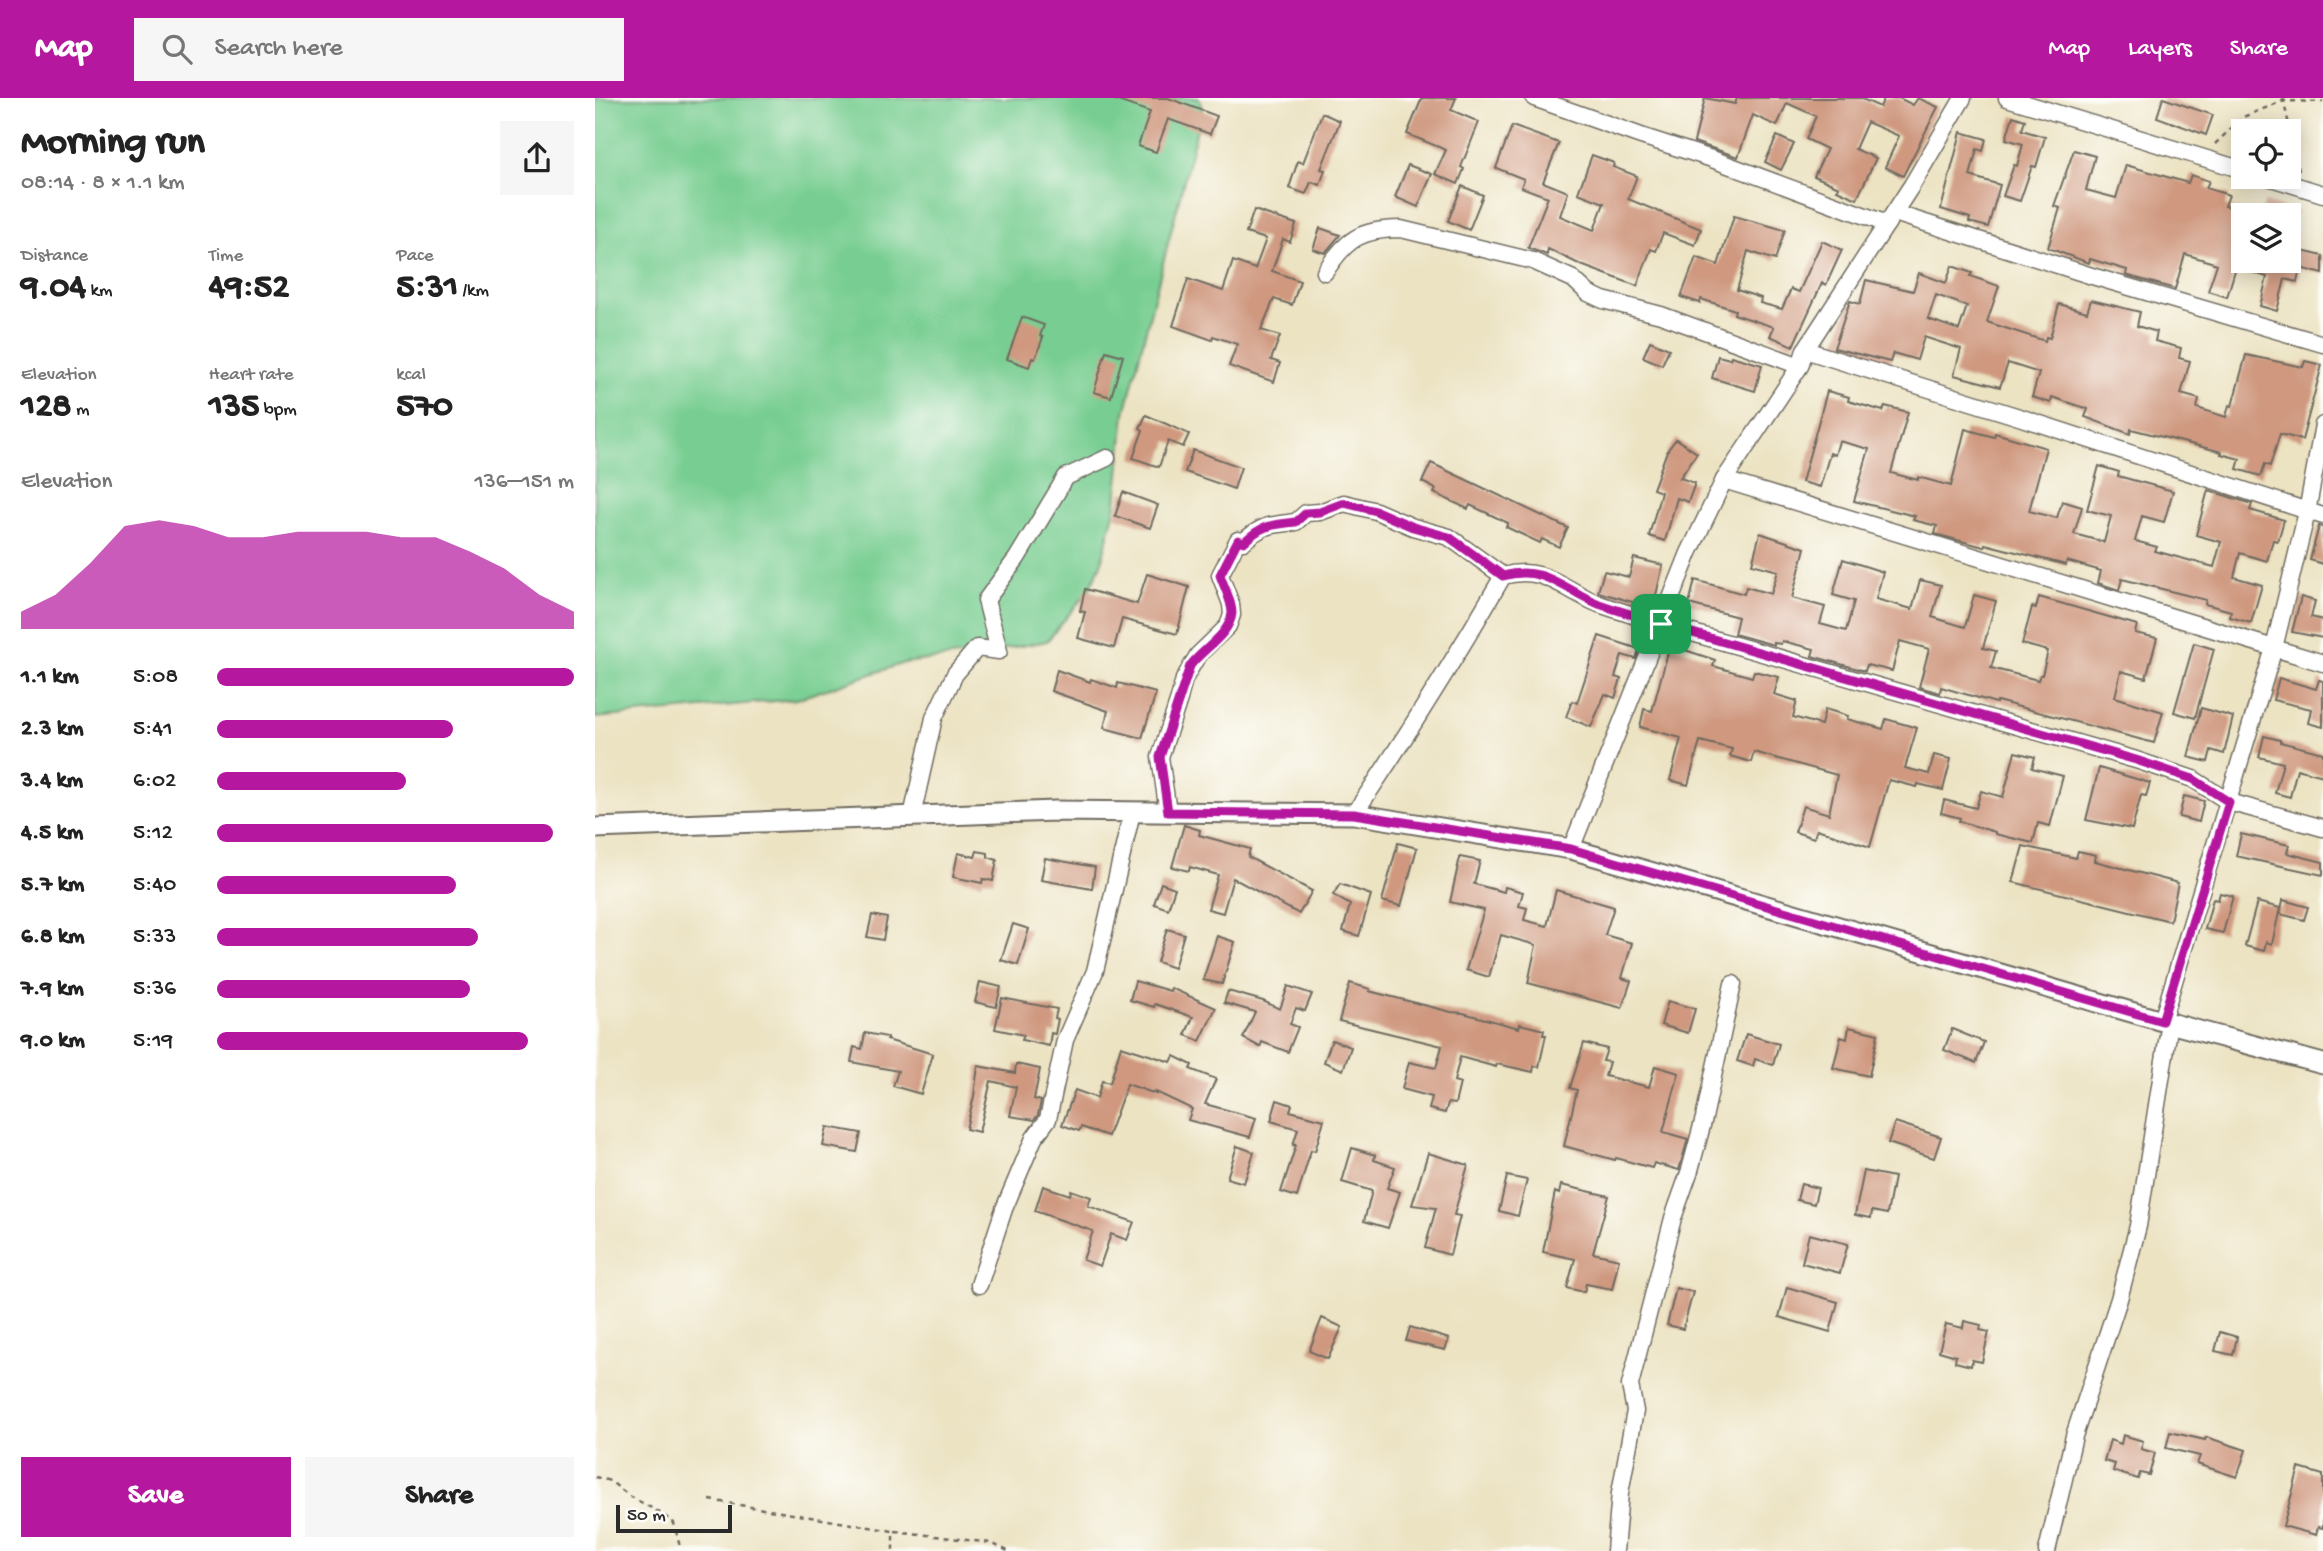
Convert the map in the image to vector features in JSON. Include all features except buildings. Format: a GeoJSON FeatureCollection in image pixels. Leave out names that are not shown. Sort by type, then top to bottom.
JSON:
{"type":"FeatureCollection","features":[{"type":"Feature","properties":{"kind":"street"},"geometry":{"type":"LineString","coordinates":[[1534,98],[1890,219],[2323,344]]}},
{"type":"Feature","properties":{"kind":"street"},"geometry":{"type":"LineString","coordinates":[[1571,849],[1689,553],[1724,480],[1800,366],[1805,350],[1890,219],[1963,98]]}},
{"type":"Feature","properties":{"kind":"street"},"geometry":{"type":"LineString","coordinates":[[2007,98],[2231,166]]}},
{"type":"Feature","properties":{"kind":"street"},"geometry":{"type":"LineString","coordinates":[[2301,187],[2323,194]]}},
{"type":"Feature","properties":{"kind":"street"},"geometry":{"type":"LineString","coordinates":[[1325,272],[1338,252],[1351,239],[1382,229],[1401,229],[1532,261],[1573,279],[1588,293],[1603,300],[1661,315],[1800,366]]}},
{"type":"Feature","properties":{"kind":"street"},"geometry":{"type":"LineString","coordinates":[[1805,350],[2315,514]]}},
{"type":"Feature","properties":{"kind":"street"},"geometry":{"type":"LineString","coordinates":[[2047,1551],[2074,1436],[2119,1298],[2139,1226],[2166,1021],[2315,514],[2323,425]]}},
{"type":"Feature","properties":{"kind":"street"},"geometry":{"type":"LineString","coordinates":[[912,816],[934,718],[955,674],[977,648],[999,651],[986,600],[1017,558],[1066,477],[1107,458]]}},
{"type":"Feature","properties":{"kind":"street"},"geometry":{"type":"LineString","coordinates":[[1724,480],[2323,663]]}},
{"type":"Feature","properties":{"kind":"street"},"geometry":{"type":"LineString","coordinates":[[1168,812],[1160,757],[1190,666],[1228,626],[1232,615],[1231,604],[1220,575],[1238,540],[1244,542],[1256,530],[1270,524],[1296,522],[1306,513],[1320,512],[1344,503],[1376,511],[1413,527],[1449,537],[1503,576]]}},
{"type":"Feature","properties":{"kind":"street"},"geometry":{"type":"LineString","coordinates":[[1354,814],[1449,668],[1503,576],[1518,572],[1548,577],[1596,603],[1661,624],[2136,760],[2193,779],[2229,802],[2323,828]]}},
{"type":"Feature","properties":{"kind":"street"},"geometry":{"type":"LineString","coordinates":[[595,828],[1055,811],[1354,814],[1571,849],[2323,1064]]}},
{"type":"Feature","properties":{"kind":"street"},"geometry":{"type":"LineString","coordinates":[[979,1285],[1000,1219],[1034,1138],[1048,1119],[1065,1040],[1095,971],[1132,812]]}},
{"type":"Feature","properties":{"kind":"street"},"geometry":{"type":"LineString","coordinates":[[1615,1551],[1620,1493],[1635,1410],[1630,1385],[1674,1218],[1704,1118],[1733,984]]}},
{"type":"Feature","properties":{"kind":"path"},"geometry":{"type":"LineString","coordinates":[[2283,99],[2304,188]]}},
{"type":"Feature","properties":{"kind":"path"},"geometry":{"type":"LineString","coordinates":[[2205,158],[2211,148],[2243,117],[2283,99],[2323,102]]}},
{"type":"Feature","properties":{"kind":"path"},"geometry":{"type":"LineString","coordinates":[[595,1476],[610,1480],[674,1523],[680,1547]]}},
{"type":"Feature","properties":{"kind":"path"},"geometry":{"type":"LineString","coordinates":[[710,1500],[893,1531],[991,1543],[1008,1551]]}},
{"type":"Feature","properties":{"kind":"path"},"geometry":{"type":"LineString","coordinates":[[893,1531],[893,1551]]}},
{"type":"Feature","properties":{"kind":"green space"},"geometry":{"type":"Polygon","coordinates":[[[595,98],[1199,98],[1202,109],[1125,413],[1116,504],[1101,564],[1089,590],[1047,641],[904,663],[797,699],[595,718],[595,98]]]}},
{"type":"Feature","properties":{"kind":"route"},"geometry":{"type":"LineString","coordinates":[[1344,503],[1376,511],[1413,527],[1449,537],[1503,576],[1518,572],[1548,577],[1596,603],[1661,624],[2136,760],[2193,779],[2229,802],[2162,1021],[1571,849],[1354,814],[1168,812],[1160,757],[1184,679],[1198,655],[1228,626],[1232,615],[1231,604],[1220,575],[1238,540],[1244,542],[1256,530],[1270,524],[1296,522],[1306,513],[1320,512],[1344,503]]}}]}
